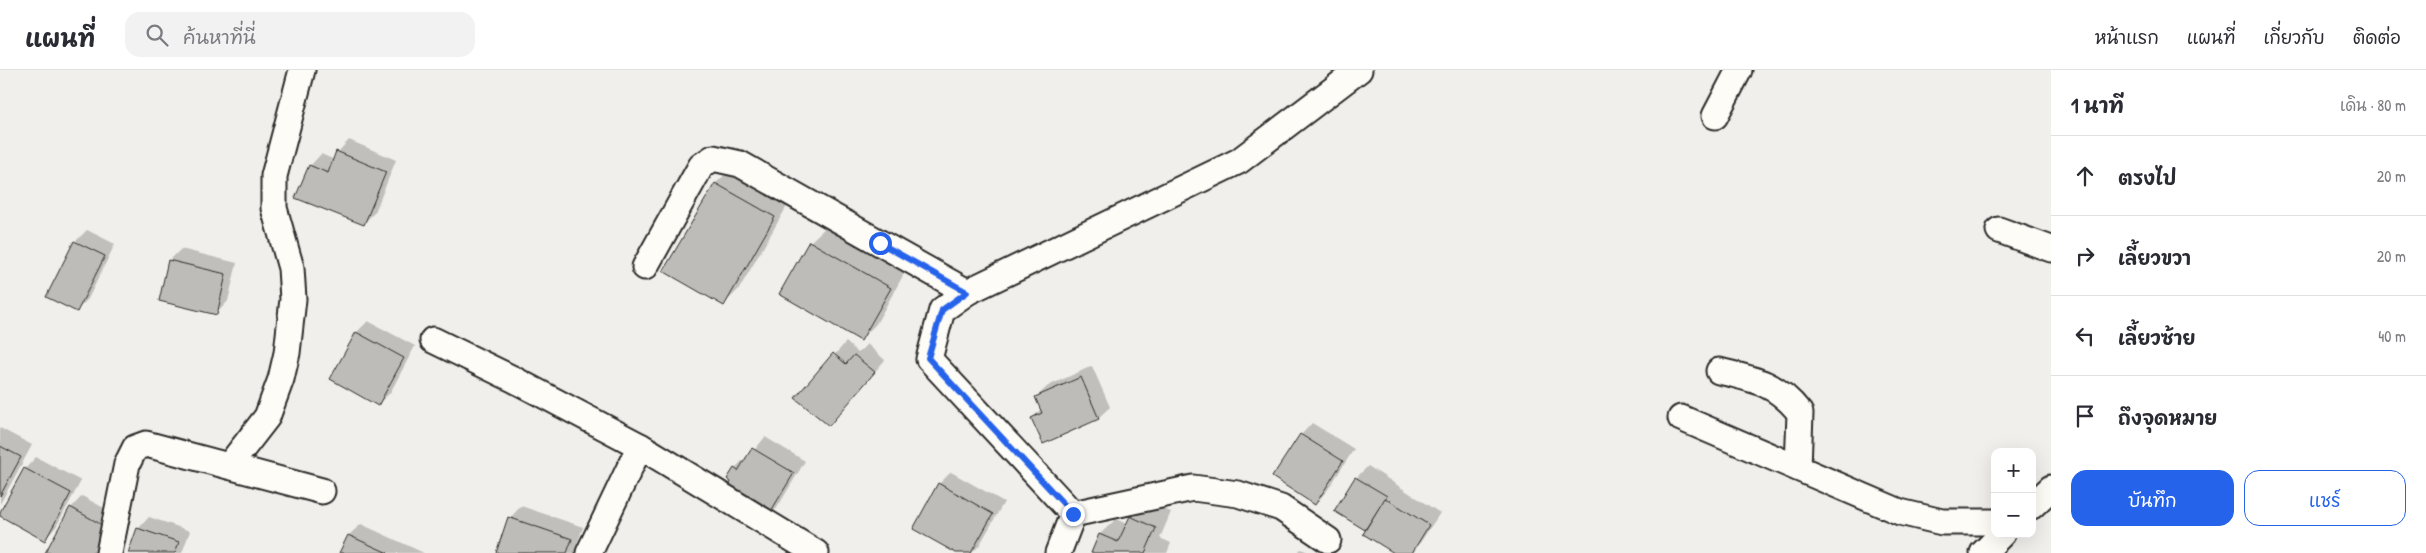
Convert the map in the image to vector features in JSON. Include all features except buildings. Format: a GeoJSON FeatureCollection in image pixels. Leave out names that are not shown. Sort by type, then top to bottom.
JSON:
{"type":"FeatureCollection","features":[{"type":"Feature","properties":{"kind":"street"},"geometry":{"type":"LineString","coordinates":[[229,466],[267,417],[281,379],[287,353],[293,299],[291,268],[274,208],[274,176],[302,70]]}},
{"type":"Feature","properties":{"kind":"street"},"geometry":{"type":"LineString","coordinates":[[1073,514],[928,358],[942,310],[967,292],[1239,161],[1359,70]]}},
{"type":"Feature","properties":{"kind":"street"},"geometry":{"type":"LineString","coordinates":[[1715,116],[1739,70]]}},
{"type":"Feature","properties":{"kind":"street"},"geometry":{"type":"LineString","coordinates":[[646,267],[701,166],[712,158],[740,164],[967,292]]}},
{"type":"Feature","properties":{"kind":"street"},"geometry":{"type":"LineString","coordinates":[[1998,230],[2051,249]]}},
{"type":"Feature","properties":{"kind":"street"},"geometry":{"type":"LineString","coordinates":[[433,340],[513,379],[640,446],[816,553]]}},
{"type":"Feature","properties":{"kind":"street"},"geometry":{"type":"LineString","coordinates":[[1719,372],[1761,381],[1781,392],[1792,402],[1800,413],[1798,468]]}},
{"type":"Feature","properties":{"kind":"street"},"geometry":{"type":"LineString","coordinates":[[1681,418],[1900,512],[1942,522],[1991,522]]}},
{"type":"Feature","properties":{"kind":"street"},"geometry":{"type":"LineString","coordinates":[[109,553],[127,464],[135,448],[146,444],[322,491]]}},
{"type":"Feature","properties":{"kind":"street"},"geometry":{"type":"LineString","coordinates":[[589,553],[640,446]]}},
{"type":"Feature","properties":{"kind":"street"},"geometry":{"type":"LineString","coordinates":[[1073,514],[1193,488],[1238,494],[1281,508],[1328,540]]}},
{"type":"Feature","properties":{"kind":"street"},"geometry":{"type":"LineString","coordinates":[[2036,502],[2051,488]]}},
{"type":"Feature","properties":{"kind":"street"},"geometry":{"type":"LineString","coordinates":[[1058,553],[1073,514]]}},
{"type":"Feature","properties":{"kind":"street"},"geometry":{"type":"LineString","coordinates":[[1983,553],[1998,538]]}},
{"type":"Feature","properties":{"kind":"route"},"geometry":{"type":"LineString","coordinates":[[880,243],[967,292],[942,310],[928,358],[1073,514]]}}]}
